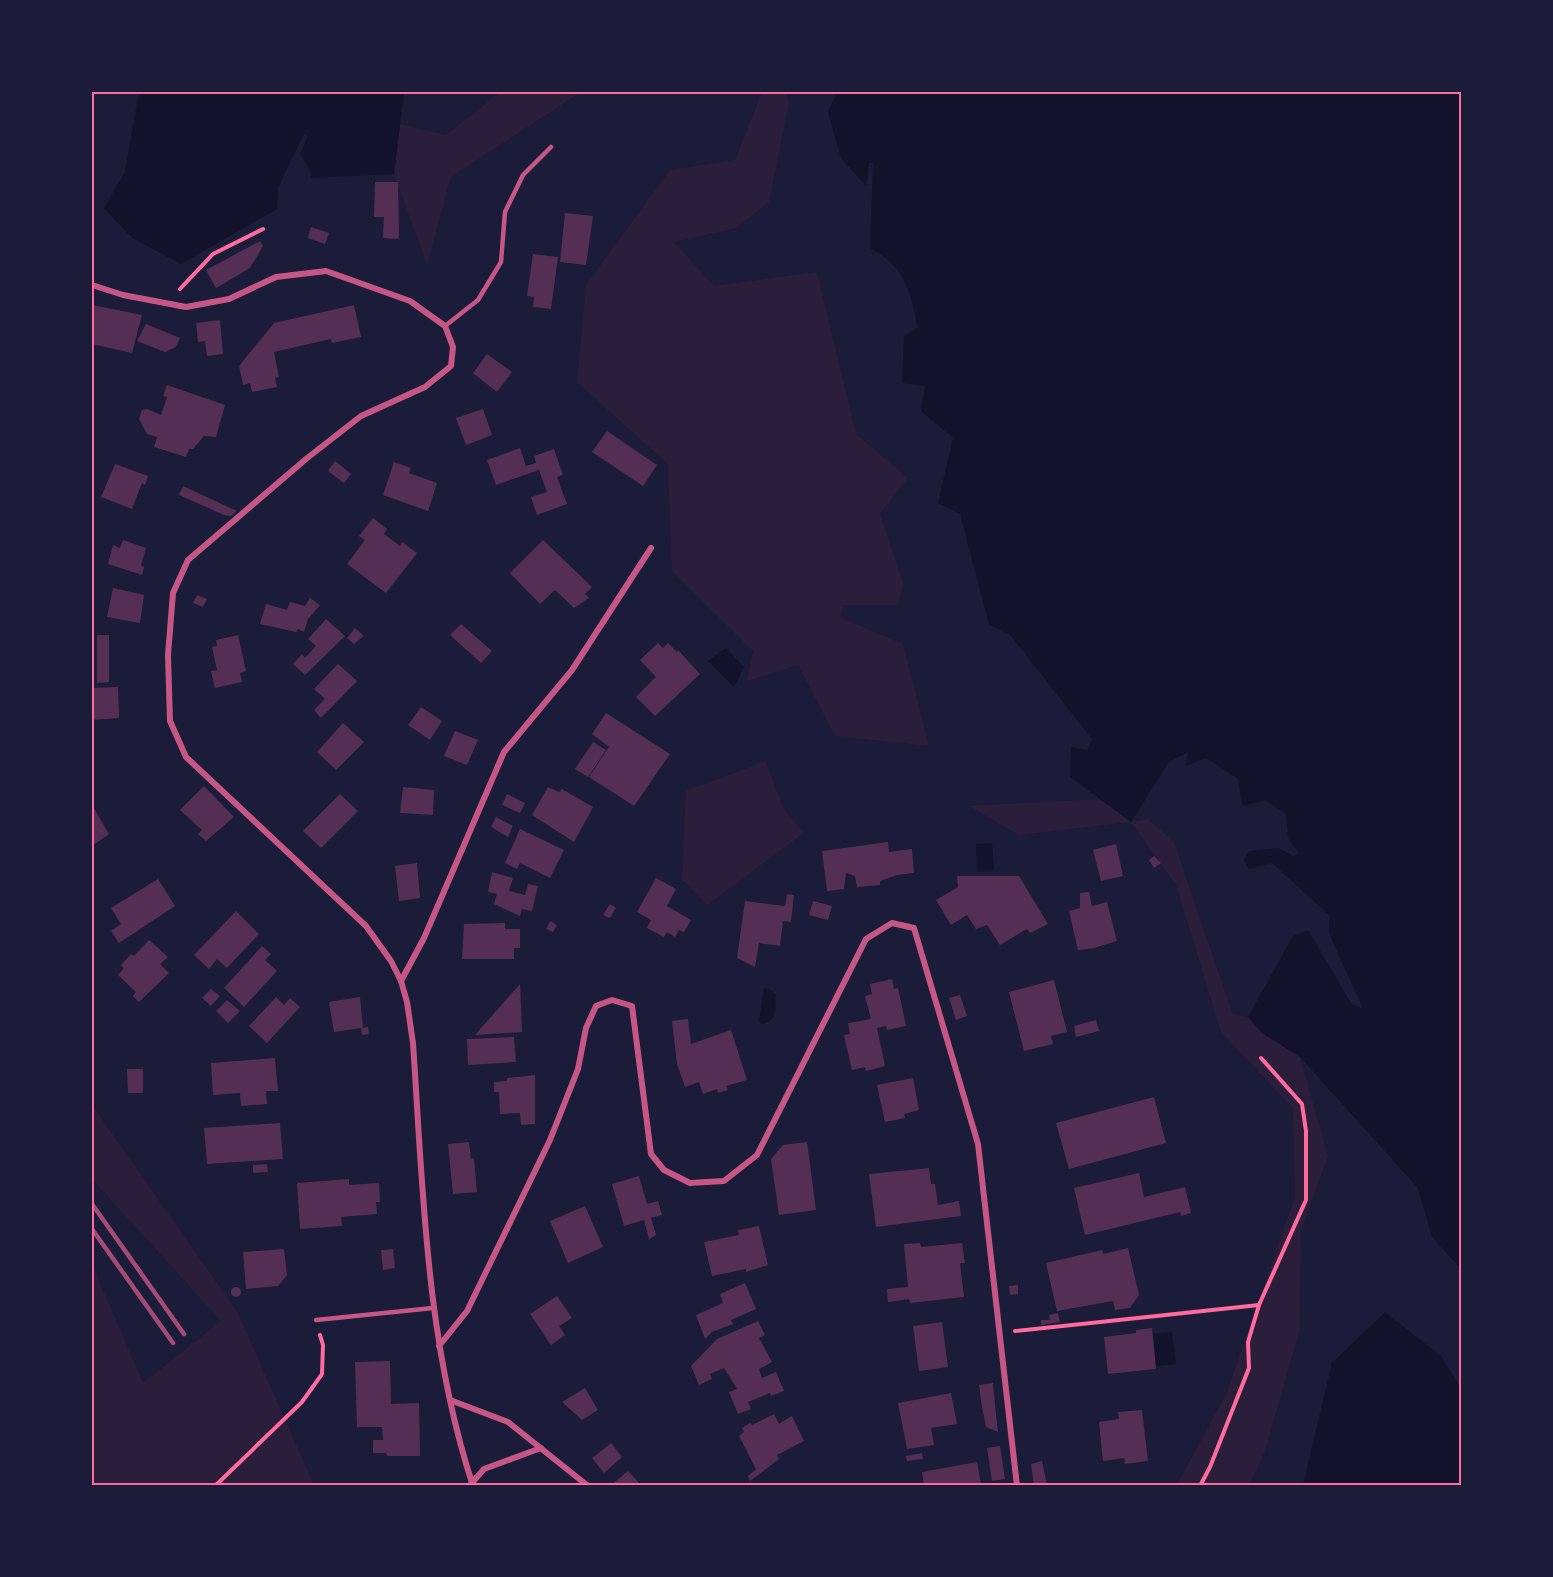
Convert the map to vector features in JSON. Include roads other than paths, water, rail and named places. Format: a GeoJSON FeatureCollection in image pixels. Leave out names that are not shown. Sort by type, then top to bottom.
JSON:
{"type":"FeatureCollection","features":[{"type":"Feature","properties":{"kind":"street"},"geometry":{"type":"LineString","coordinates":[[92,285],[123,295],[186,307],[229,299],[276,277],[326,271],[410,301],[445,326],[453,347],[451,366],[425,387],[361,417],[306,459],[188,560],[173,593],[168,655],[170,721],[186,757],[366,926],[401,981],[407,1002],[413,1043],[433,1308],[450,1400],[472,1484]]}},
{"type":"Feature","properties":{"kind":"street"},"geometry":{"type":"LineString","coordinates":[[401,981],[424,938],[504,752],[572,670],[651,548]]}},
{"type":"Feature","properties":{"kind":"street"},"geometry":{"type":"LineString","coordinates":[[440,1346],[467,1311],[550,1140],[578,1069],[586,1028],[596,1006],[612,1000],[632,1006],[651,1154],[664,1170],[690,1183],[724,1181],[758,1155],[866,939],[892,923],[914,928],[978,1144],[1017,1485]]}},
{"type":"Feature","properties":{"kind":"street"},"geometry":{"type":"LineString","coordinates":[[450,1400],[508,1422],[588,1485]]}},
{"type":"Feature","properties":{"kind":"street"},"geometry":{"type":"LineString","coordinates":[[472,1484],[484,1469],[541,1448]]}},
{"type":"Feature","properties":{"kind":"lane"},"geometry":{"type":"LineString","coordinates":[[445,326],[478,300],[501,262],[505,212],[523,175],[551,147]]}},
{"type":"Feature","properties":{"kind":"lane"},"geometry":{"type":"LineString","coordinates":[[316,1320],[433,1308]]}},
{"type":"Feature","properties":{"kind":"railway"},"geometry":{"type":"LineString","coordinates":[[92,1204],[184,1334]]}},
{"type":"Feature","properties":{"kind":"railway"},"geometry":{"type":"LineString","coordinates":[[92,1229],[173,1343]]}}]}
